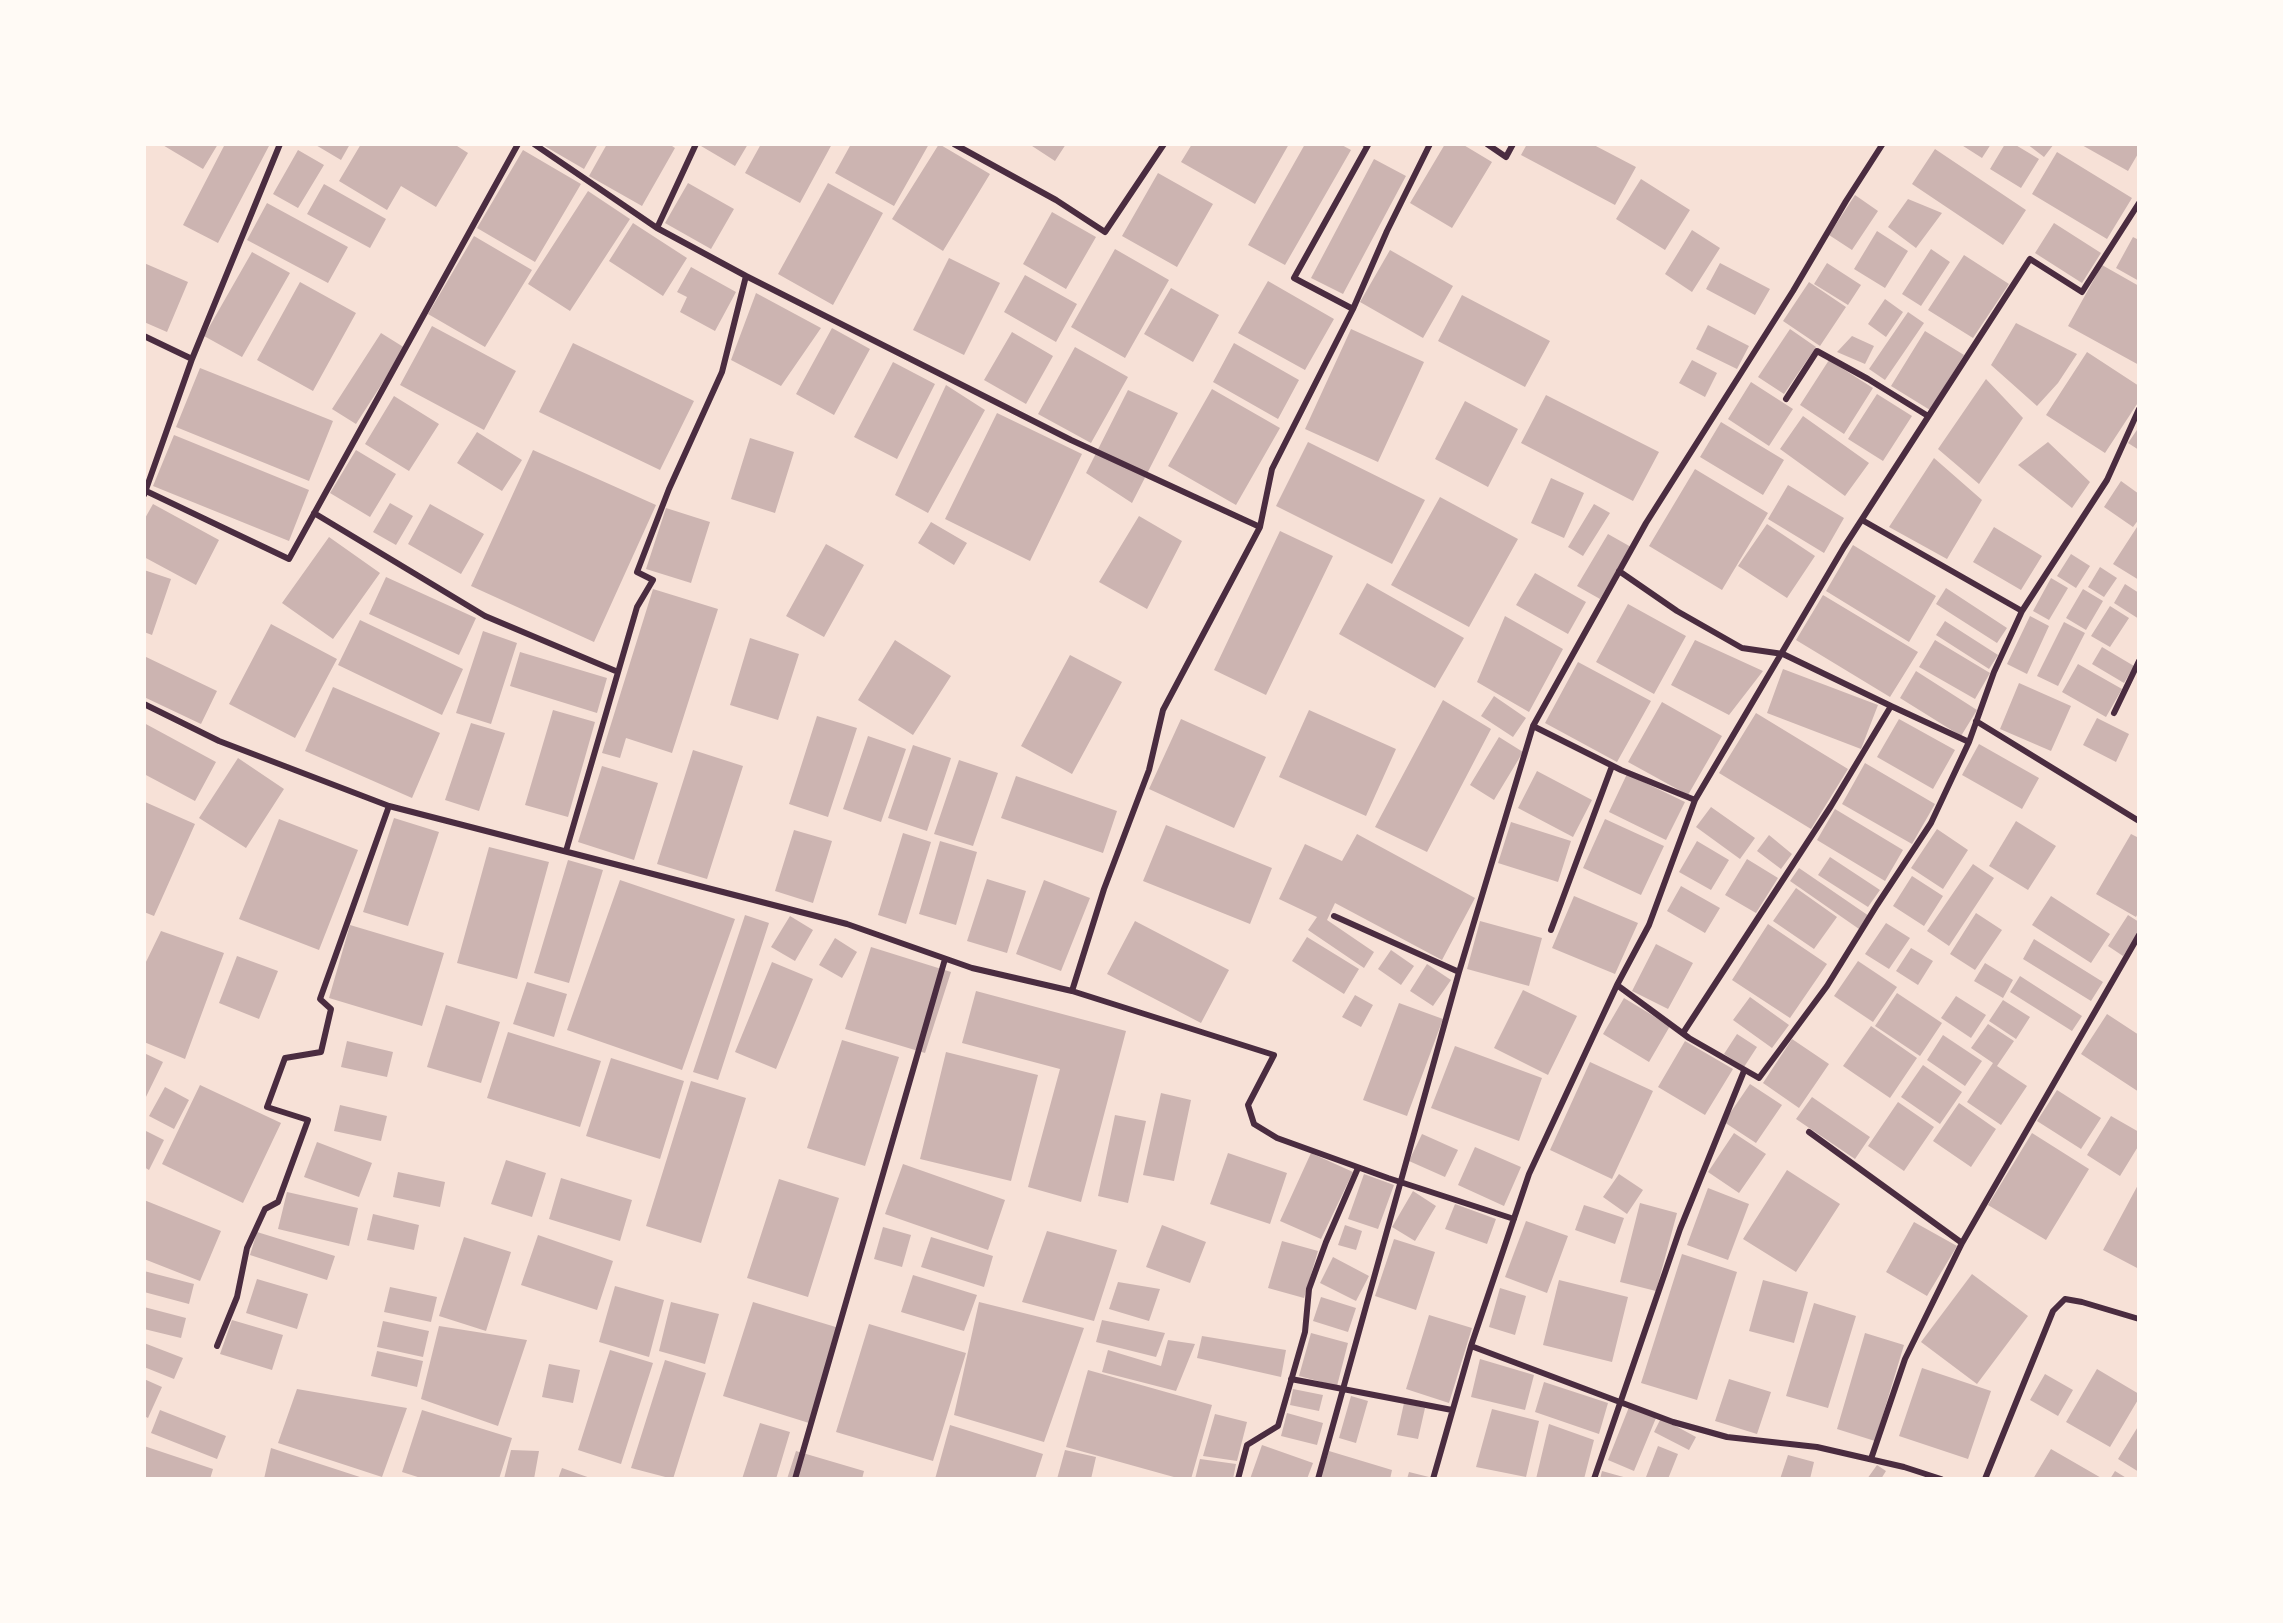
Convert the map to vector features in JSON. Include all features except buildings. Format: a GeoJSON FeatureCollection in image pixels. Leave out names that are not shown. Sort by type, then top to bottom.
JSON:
{"type":"FeatureCollection","features":[{"type":"Feature","properties":{"kind":"street"},"geometry":{"type":"LineString","coordinates":[[280,144],[192,359],[145,493],[289,559],[518,144]]}},
{"type":"Feature","properties":{"kind":"street"},"geometry":{"type":"LineString","coordinates":[[534,144],[657,228],[746,276],[1071,440],[1260,527]]}},
{"type":"Feature","properties":{"kind":"street"},"geometry":{"type":"LineString","coordinates":[[657,228],[696,144]]}},
{"type":"Feature","properties":{"kind":"street"},"geometry":{"type":"LineString","coordinates":[[954,144],[1056,200],[1105,232],[1164,144]]}},
{"type":"Feature","properties":{"kind":"street"},"geometry":{"type":"LineString","coordinates":[[1353,309],[1294,278],[1368,145],[1365,144]]}},
{"type":"Feature","properties":{"kind":"street"},"geometry":{"type":"LineString","coordinates":[[1072,991],[1104,889],[1149,770],[1163,710],[1260,527],[1272,469],[1353,309],[1387,231],[1430,144]]}},
{"type":"Feature","properties":{"kind":"street"},"geometry":{"type":"LineString","coordinates":[[1487,144],[1506,157],[1513,144]]}},
{"type":"Feature","properties":{"kind":"street"},"geometry":{"type":"LineString","coordinates":[[1318,1479],[1400,1182],[1533,726],[1646,523],[1794,291],[1846,201],[1882,145],[1880,144]]}},
{"type":"Feature","properties":{"kind":"street"},"geometry":{"type":"LineString","coordinates":[[1433,1479],[1471,1346],[1529,1174],[1617,985],[1649,926],[1695,800],[1862,520],[2030,259],[2082,292],[2139,203]]}},
{"type":"Feature","properties":{"kind":"street"},"geometry":{"type":"LineString","coordinates":[[566,851],[637,607],[653,580],[637,572],[669,489],[722,372],[746,276]]}},
{"type":"Feature","properties":{"kind":"street"},"geometry":{"type":"LineString","coordinates":[[144,336],[192,359]]}},
{"type":"Feature","properties":{"kind":"street"},"geometry":{"type":"LineString","coordinates":[[1786,399],[1817,351],[1928,416]]}},
{"type":"Feature","properties":{"kind":"street"},"geometry":{"type":"LineString","coordinates":[[1617,985],[1683,1033],[1759,1078],[1827,986],[1931,823],[1969,742],[1994,672],[2022,611],[2107,480],[2139,409]]}},
{"type":"Feature","properties":{"kind":"street"},"geometry":{"type":"LineString","coordinates":[[314,513],[485,616],[618,672]]}},
{"type":"Feature","properties":{"kind":"street"},"geometry":{"type":"LineString","coordinates":[[1862,520],[2022,611]]}},
{"type":"Feature","properties":{"kind":"street"},"geometry":{"type":"LineString","coordinates":[[1619,571],[1677,610],[1742,648],[1783,654],[1969,742]]}},
{"type":"Feature","properties":{"kind":"street"},"geometry":{"type":"LineString","coordinates":[[2114,712],[2139,661]]}},
{"type":"Feature","properties":{"kind":"street"},"geometry":{"type":"LineString","coordinates":[[144,704],[219,741],[389,806],[847,924],[972,968],[1072,991],[1274,1054],[1248,1105],[1254,1124],[1277,1138],[1358,1168],[1514,1219]]}},
{"type":"Feature","properties":{"kind":"street"},"geometry":{"type":"LineString","coordinates":[[1683,1033],[1831,806],[1891,706]]}},
{"type":"Feature","properties":{"kind":"street"},"geometry":{"type":"LineString","coordinates":[[1976,721],[2139,821]]}},
{"type":"Feature","properties":{"kind":"street"},"geometry":{"type":"LineString","coordinates":[[1533,726],[1612,766],[1695,800]]}},
{"type":"Feature","properties":{"kind":"street"},"geometry":{"type":"LineString","coordinates":[[1551,930],[1612,766]]}},
{"type":"Feature","properties":{"kind":"street"},"geometry":{"type":"LineString","coordinates":[[217,1346],[237,1297],[247,1248],[265,1209],[278,1202],[308,1120],[267,1107],[285,1058],[321,1052],[332,1008],[320,999],[389,806]]}},
{"type":"Feature","properties":{"kind":"street"},"geometry":{"type":"LineString","coordinates":[[1334,916],[1460,972]]}},
{"type":"Feature","properties":{"kind":"street"},"geometry":{"type":"LineString","coordinates":[[1872,1459],[1905,1359],[1962,1243],[2139,935]]}},
{"type":"Feature","properties":{"kind":"street"},"geometry":{"type":"LineString","coordinates":[[795,1479],[945,959]]}},
{"type":"Feature","properties":{"kind":"street"},"geometry":{"type":"LineString","coordinates":[[1594,1479],[1680,1229],[1744,1071]]}},
{"type":"Feature","properties":{"kind":"street"},"geometry":{"type":"LineString","coordinates":[[1809,1132],[1962,1243]]}},
{"type":"Feature","properties":{"kind":"street"},"geometry":{"type":"LineString","coordinates":[[1238,1479],[1247,1445],[1278,1426],[1305,1332],[1309,1289],[1326,1242],[1358,1168]]}},
{"type":"Feature","properties":{"kind":"street"},"geometry":{"type":"LineString","coordinates":[[1985,1479],[2053,1311],[2064,1299],[2139,1319]]}},
{"type":"Feature","properties":{"kind":"street"},"geometry":{"type":"LineString","coordinates":[[1471,1346],[1673,1422],[1727,1437],[1817,1447],[1872,1459],[1941,1479]]}},
{"type":"Feature","properties":{"kind":"street"},"geometry":{"type":"LineString","coordinates":[[1291,1379],[1452,1410]]}}]}
